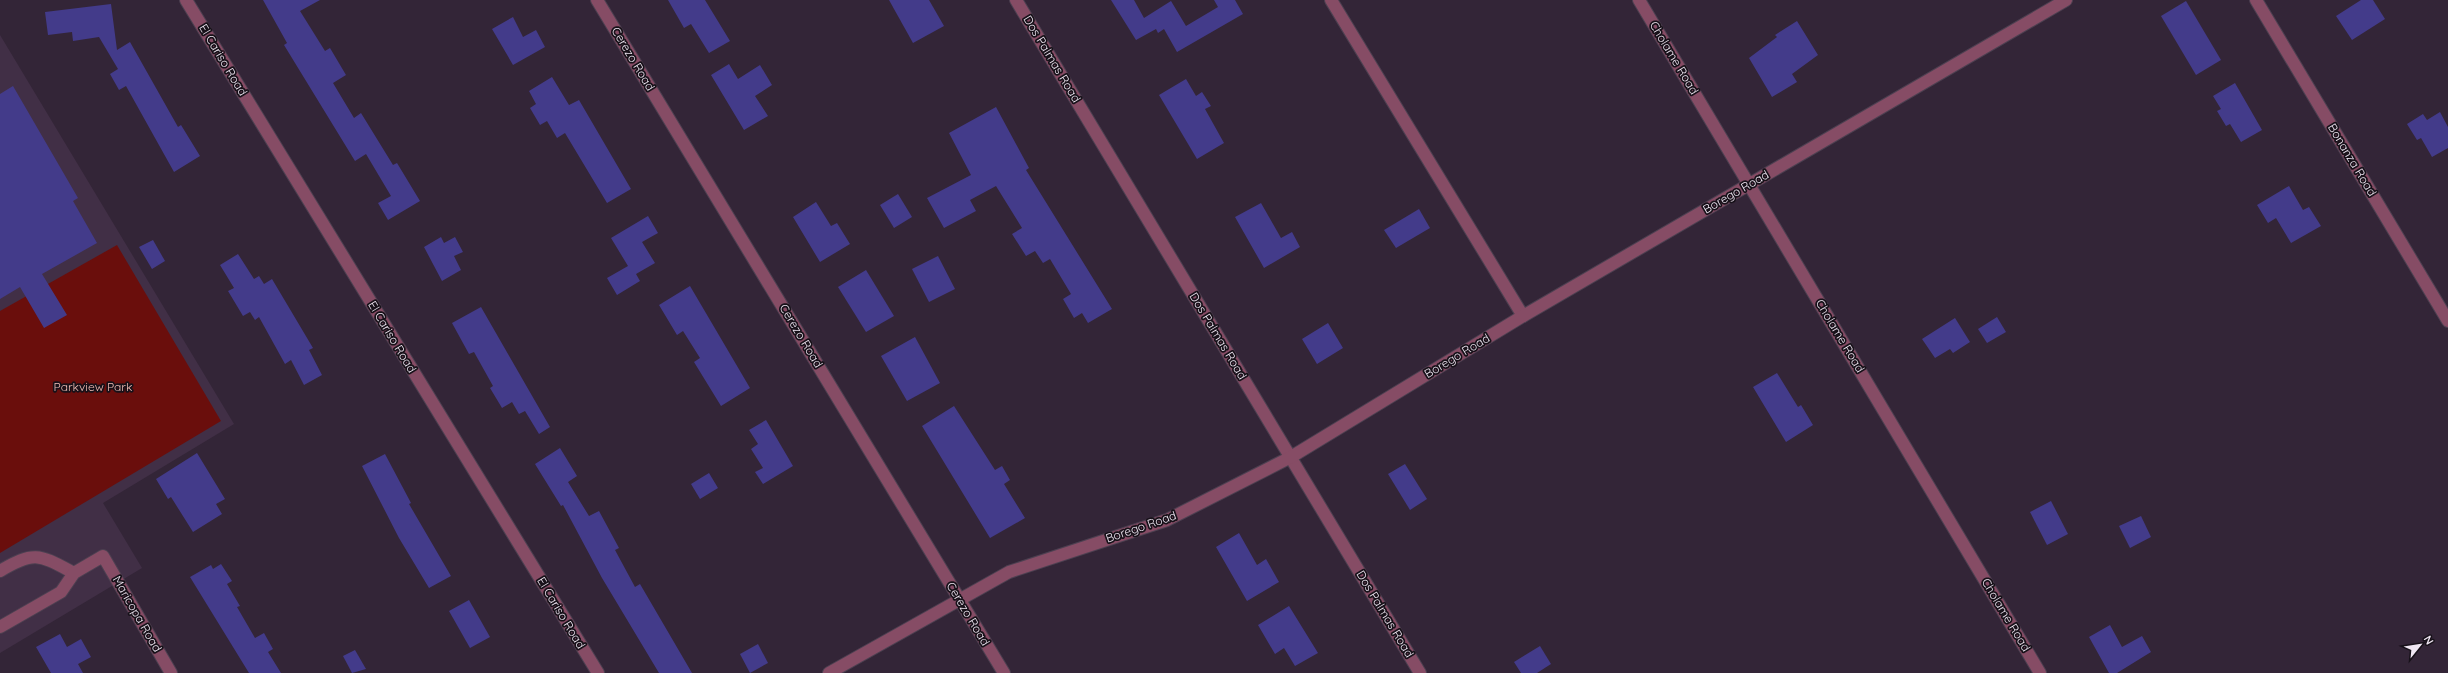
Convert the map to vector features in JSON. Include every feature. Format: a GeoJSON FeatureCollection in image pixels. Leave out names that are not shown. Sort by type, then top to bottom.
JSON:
{"type":"FeatureCollection","features":[{"type":"Feature","properties":{"kind":"street","name":"El Cariso Road"},"geometry":{"type":"LineString","coordinates":[[186,0],[598,673]]}},
{"type":"Feature","properties":{"kind":"street","name":"Cerezo Road"},"geometry":{"type":"LineString","coordinates":[[597,0],[1004,673]]}},
{"type":"Feature","properties":{"kind":"street","name":"Dos Palmas Road"},"geometry":{"type":"LineString","coordinates":[[1016,0],[1420,673]]}},
{"type":"Feature","properties":{"kind":"street"},"geometry":{"type":"LineString","coordinates":[[1331,0],[1523,316]]}},
{"type":"Feature","properties":{"kind":"street","name":"Cholame Road"},"geometry":{"type":"LineString","coordinates":[[1639,0],[2040,673]]}},
{"type":"Feature","properties":{"kind":"street","name":"Borego Road"},"geometry":{"type":"LineString","coordinates":[[829,673],[1009,572],[1168,520],[1291,457],[1523,316],[2066,0]]}},
{"type":"Feature","properties":{"kind":"street","name":"Bonanza Road"},"geometry":{"type":"LineString","coordinates":[[2256,0],[2448,321]]}},
{"type":"Feature","properties":{"kind":"street"},"geometry":{"type":"LineString","coordinates":[[0,571],[17,561],[42,556],[74,573],[62,592],[0,627]]}},
{"type":"Feature","properties":{"kind":"street","name":"Maricopa Road"},"geometry":{"type":"LineString","coordinates":[[74,573],[103,556],[171,673]]}},
{"type":"Feature","properties":{"kind":"shaded area"},"geometry":{"type":"Polygon","coordinates":[[[0,35],[234,424],[103,503],[142,568],[0,653],[0,35]]]}},
{"type":"Feature","properties":{"kind":"green space","name":"Parkview Park"},"geometry":{"type":"Polygon","coordinates":[[[117,245],[221,421],[0,553],[0,311],[117,245]]]}},
{"type":"Feature","properties":{"kind":"building"},"geometry":{"type":"Polygon","coordinates":[[[263,0],[320,0],[300,11],[325,51],[330,48],[346,75],[333,83],[354,118],[361,113],[393,165],[397,163],[420,201],[388,220],[378,203],[391,196],[366,154],[355,161],[284,45],[287,43],[263,0]]]}},
{"type":"Feature","properties":{"kind":"building"},"geometry":{"type":"Polygon","coordinates":[[[668,0],[705,0],[730,41],[709,53],[691,24],[684,28],[668,0]]]}},
{"type":"Feature","properties":{"kind":"building"},"geometry":{"type":"Polygon","coordinates":[[[889,0],[929,0],[944,26],[913,43],[889,0]]]}},
{"type":"Feature","properties":{"kind":"building"},"geometry":{"type":"Polygon","coordinates":[[[1111,0],[1134,0],[1144,18],[1171,1],[1186,26],[1218,7],[1214,0],[1235,0],[1243,14],[1177,52],[1164,29],[1158,33],[1156,29],[1136,40],[1111,0]]]}},
{"type":"Feature","properties":{"kind":"building"},"geometry":{"type":"Polygon","coordinates":[[[2361,0],[2373,0],[2385,19],[2352,40],[2336,16],[2361,0]]]}},
{"type":"Feature","properties":{"kind":"building"},"geometry":{"type":"Polygon","coordinates":[[[2186,1],[2221,60],[2196,75],[2161,16],[2186,1]]]}},
{"type":"Feature","properties":{"kind":"building"},"geometry":{"type":"Polygon","coordinates":[[[111,4],[117,50],[130,42],[178,127],[181,125],[200,156],[174,172],[126,86],[119,90],[110,74],[118,69],[99,37],[73,41],[72,32],[48,35],[45,12],[111,4]]]}},
{"type":"Feature","properties":{"kind":"building"},"geometry":{"type":"Polygon","coordinates":[[[513,17],[523,37],[536,30],[545,47],[513,65],[492,29],[513,17]]]}},
{"type":"Feature","properties":{"kind":"building"},"geometry":{"type":"Polygon","coordinates":[[[1797,21],[1818,55],[1792,74],[1797,82],[1772,97],[1749,58],[1777,37],[1775,35],[1797,21]]]}},
{"type":"Feature","properties":{"kind":"building"},"geometry":{"type":"Polygon","coordinates":[[[729,64],[738,79],[760,65],[772,85],[755,96],[768,116],[744,130],[711,75],[729,64]]]}},
{"type":"Feature","properties":{"kind":"building"},"geometry":{"type":"Polygon","coordinates":[[[552,77],[569,105],[579,100],[631,189],[607,203],[565,133],[557,138],[547,121],[540,125],[530,108],[536,104],[529,91],[552,77]]]}},
{"type":"Feature","properties":{"kind":"building"},"geometry":{"type":"Polygon","coordinates":[[[1186,79],[1196,96],[1202,92],[1211,106],[1205,109],[1224,143],[1197,159],[1159,95],[1186,79]]]}},
{"type":"Feature","properties":{"kind":"building"},"geometry":{"type":"Polygon","coordinates":[[[2235,83],[2262,130],[2241,142],[2230,124],[2226,126],[2217,111],[2221,109],[2213,96],[2235,83]]]}},
{"type":"Feature","properties":{"kind":"building"},"geometry":{"type":"Polygon","coordinates":[[[13,86],[78,198],[73,201],[97,243],[42,274],[67,315],[44,328],[20,287],[0,299],[0,94],[13,86]]]}},
{"type":"Feature","properties":{"kind":"building"},"geometry":{"type":"Polygon","coordinates":[[[996,107],[1029,168],[1026,170],[1112,309],[1088,323],[1082,313],[1074,318],[1063,299],[1071,294],[1050,259],[1043,263],[1035,251],[1026,256],[1012,234],[1022,228],[996,186],[970,200],[976,211],[944,228],[927,198],[971,175],[949,133],[996,107]]]}},
{"type":"Feature","properties":{"kind":"building"},"geometry":{"type":"Polygon","coordinates":[[[2440,112],[2448,127],[2448,148],[2432,157],[2421,138],[2417,140],[2407,124],[2423,114],[2427,120],[2440,112]]]}},
{"type":"Feature","properties":{"kind":"building"},"geometry":{"type":"Polygon","coordinates":[[[2289,186],[2303,210],[2309,207],[2321,226],[2291,243],[2276,218],[2268,223],[2257,205],[2289,186]]]}},
{"type":"Feature","properties":{"kind":"building"},"geometry":{"type":"Polygon","coordinates":[[[898,194],[912,217],[894,228],[880,205],[898,194]]]}},
{"type":"Feature","properties":{"kind":"building"},"geometry":{"type":"Polygon","coordinates":[[[816,202],[831,226],[837,223],[850,244],[820,262],[793,217],[816,202]]]}},
{"type":"Feature","properties":{"kind":"building"},"geometry":{"type":"Polygon","coordinates":[[[1261,203],[1281,238],[1292,232],[1300,247],[1264,268],[1235,217],[1261,203]]]}},
{"type":"Feature","properties":{"kind":"building"},"geometry":{"type":"Polygon","coordinates":[[[1419,209],[1430,228],[1396,248],[1384,230],[1419,209]]]}},
{"type":"Feature","properties":{"kind":"building"},"geometry":{"type":"Polygon","coordinates":[[[648,216],[658,233],[642,242],[655,263],[636,274],[640,281],[617,295],[607,278],[628,266],[611,238],[648,216]]]}},
{"type":"Feature","properties":{"kind":"building"},"geometry":{"type":"Polygon","coordinates":[[[441,237],[444,243],[455,237],[463,252],[454,256],[461,270],[442,281],[424,247],[441,237]]]}},
{"type":"Feature","properties":{"kind":"building"},"geometry":{"type":"Polygon","coordinates":[[[153,240],[165,261],[152,269],[139,247],[153,240]]]}},
{"type":"Feature","properties":{"kind":"building"},"geometry":{"type":"Polygon","coordinates":[[[238,254],[254,279],[259,276],[264,284],[272,279],[313,348],[309,350],[322,375],[304,385],[291,360],[285,364],[259,317],[255,320],[250,312],[243,316],[228,291],[234,288],[220,265],[238,254]]]}},
{"type":"Feature","properties":{"kind":"building"},"geometry":{"type":"Polygon","coordinates":[[[938,256],[955,289],[929,302],[912,269],[938,256]]]}},
{"type":"Feature","properties":{"kind":"building"},"geometry":{"type":"Polygon","coordinates":[[[866,270],[894,316],[866,332],[838,287],[866,270]]]}},
{"type":"Feature","properties":{"kind":"building"},"geometry":{"type":"Polygon","coordinates":[[[690,286],[750,388],[721,406],[694,362],[700,358],[683,331],[677,335],[659,305],[690,286]]]}},
{"type":"Feature","properties":{"kind":"building"},"geometry":{"type":"Polygon","coordinates":[[[481,307],[550,427],[539,434],[525,411],[519,414],[512,402],[502,408],[490,388],[493,386],[474,352],[469,354],[452,323],[481,307]]]}},
{"type":"Feature","properties":{"kind":"building"},"geometry":{"type":"Polygon","coordinates":[[[1997,317],[2006,332],[1987,343],[1978,329],[1997,317]]]}},
{"type":"Feature","properties":{"kind":"building"},"geometry":{"type":"Polygon","coordinates":[[[1955,318],[1970,342],[1953,353],[1950,349],[1935,358],[1922,339],[1955,318]]]}},
{"type":"Feature","properties":{"kind":"building"},"geometry":{"type":"Polygon","coordinates":[[[1328,323],[1343,348],[1317,364],[1302,339],[1328,323]]]}},
{"type":"Feature","properties":{"kind":"building"},"geometry":{"type":"Polygon","coordinates":[[[915,337],[940,383],[907,401],[881,356],[915,337]]]}},
{"type":"Feature","properties":{"kind":"building"},"geometry":{"type":"Polygon","coordinates":[[[1777,373],[1798,407],[1801,405],[1813,425],[1786,442],[1753,387],[1777,373]]]}},
{"type":"Feature","properties":{"kind":"building"},"geometry":{"type":"Polygon","coordinates":[[[954,406],[995,470],[1002,466],[1010,480],[1004,484],[1025,518],[990,538],[922,426],[954,406]]]}},
{"type":"Feature","properties":{"kind":"building"},"geometry":{"type":"Polygon","coordinates":[[[766,420],[793,466],[763,484],[755,472],[763,468],[751,449],[758,444],[749,430],[766,420]]]}},
{"type":"Feature","properties":{"kind":"building"},"geometry":{"type":"Polygon","coordinates":[[[560,448],[577,476],[568,482],[589,516],[599,511],[619,548],[615,550],[635,587],[640,584],[692,673],[659,673],[602,578],[563,505],[561,506],[535,464],[560,448]]]}},
{"type":"Feature","properties":{"kind":"building"},"geometry":{"type":"Polygon","coordinates":[[[197,453],[225,499],[216,504],[222,514],[193,532],[171,497],[168,499],[156,479],[197,453]]]}},
{"type":"Feature","properties":{"kind":"building"},"geometry":{"type":"Polygon","coordinates":[[[385,454],[411,503],[409,504],[451,576],[429,588],[399,538],[362,466],[385,454]]]}},
{"type":"Feature","properties":{"kind":"building"},"geometry":{"type":"Polygon","coordinates":[[[1405,464],[1427,499],[1410,510],[1388,474],[1405,464]]]}},
{"type":"Feature","properties":{"kind":"building"},"geometry":{"type":"Polygon","coordinates":[[[709,473],[718,488],[700,499],[691,484],[709,473]]]}},
{"type":"Feature","properties":{"kind":"building"},"geometry":{"type":"Polygon","coordinates":[[[2051,501],[2068,534],[2047,545],[2030,512],[2051,501]]]}},
{"type":"Feature","properties":{"kind":"building"},"geometry":{"type":"Polygon","coordinates":[[[2141,516],[2151,537],[2130,548],[2119,526],[2141,516]]]}},
{"type":"Feature","properties":{"kind":"building"},"geometry":{"type":"Polygon","coordinates":[[[1239,533],[1257,565],[1266,559],[1279,582],[1247,601],[1216,547],[1239,533]]]}},
{"type":"Feature","properties":{"kind":"building"},"geometry":{"type":"Polygon","coordinates":[[[221,564],[232,581],[227,584],[240,606],[237,607],[255,638],[264,633],[273,649],[268,652],[281,673],[249,673],[190,577],[211,565],[213,569],[221,564]]]}},
{"type":"Feature","properties":{"kind":"building"},"geometry":{"type":"Polygon","coordinates":[[[469,600],[490,637],[470,648],[449,611],[469,600]]]}},
{"type":"Feature","properties":{"kind":"building"},"geometry":{"type":"Polygon","coordinates":[[[1289,606],[1318,653],[1295,666],[1284,648],[1275,654],[1258,625],[1289,606]]]}},
{"type":"Feature","properties":{"kind":"building"},"geometry":{"type":"Polygon","coordinates":[[[2110,625],[2122,647],[2142,636],[2151,652],[2117,673],[2109,673],[2089,637],[2110,625]]]}},
{"type":"Feature","properties":{"kind":"building"},"geometry":{"type":"Polygon","coordinates":[[[60,634],[67,647],[81,639],[91,657],[78,664],[83,673],[51,673],[36,647],[60,634]]]}},
{"type":"Feature","properties":{"kind":"building"},"geometry":{"type":"Polygon","coordinates":[[[758,644],[768,663],[750,673],[740,654],[758,644]]]}},
{"type":"Feature","properties":{"kind":"building"},"geometry":{"type":"Polygon","coordinates":[[[1540,646],[1551,664],[1537,673],[1521,673],[1514,662],[1540,646]]]}},
{"type":"Feature","properties":{"kind":"building"},"geometry":{"type":"Polygon","coordinates":[[[355,650],[366,669],[352,673],[343,656],[355,650]]]}}]}
